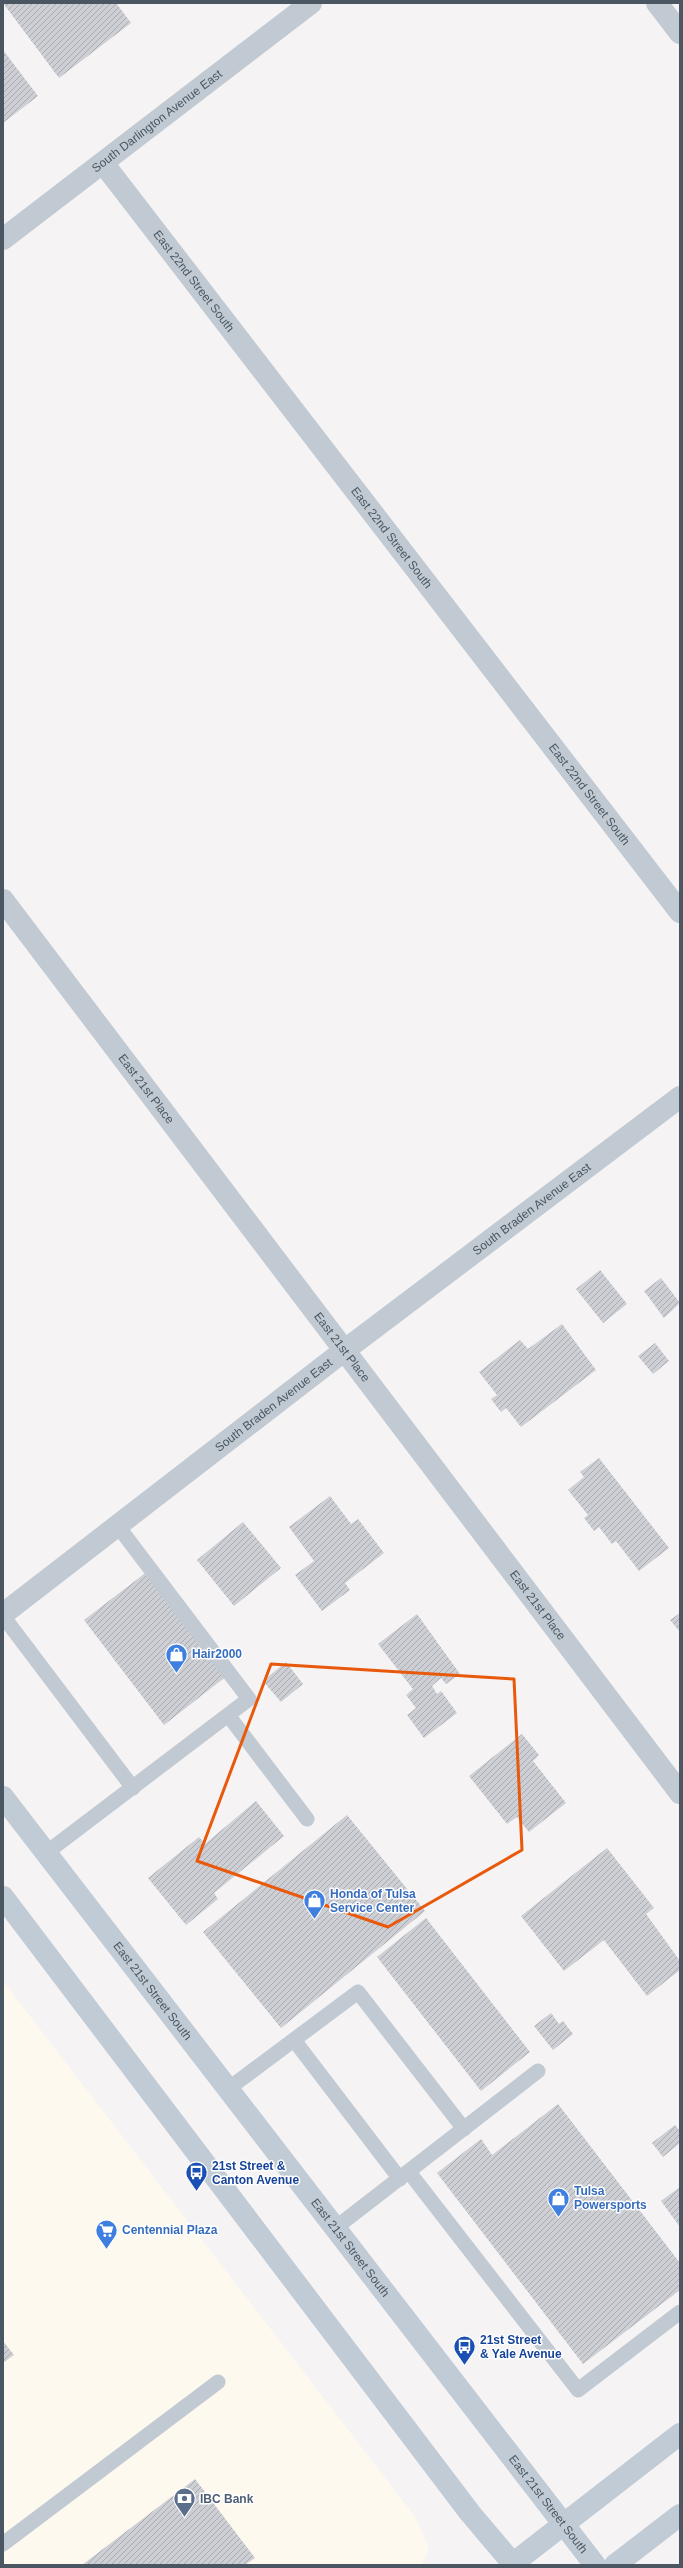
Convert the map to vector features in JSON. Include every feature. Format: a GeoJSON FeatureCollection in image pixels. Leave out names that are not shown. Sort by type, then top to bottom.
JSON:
{"type":"FeatureCollection","features":[{"type":"Feature","properties":{"kind":"main road","name":"East 21st Street South"},"geometry":{"type":"LineString","coordinates":[[3,1797],[334,2229],[595,2565]]}},
{"type":"Feature","properties":{"kind":"main road"},"geometry":{"type":"LineString","coordinates":[[3,1897],[465,2506],[512,2565],[680,2434]]}},
{"type":"Feature","properties":{"kind":"main road"},"geometry":{"type":"LineString","coordinates":[[615,2565],[680,2515]]}},
{"type":"Feature","properties":{"kind":"street","name":"South Darlington Avenue East"},"geometry":{"type":"LineString","coordinates":[[3,239],[311,3]]}},
{"type":"Feature","properties":{"kind":"street"},"geometry":{"type":"LineString","coordinates":[[657,3],[680,33]]}},
{"type":"Feature","properties":{"kind":"street","name":"East 22nd Street South"},"geometry":{"type":"LineString","coordinates":[[103,163],[680,912]]}},
{"type":"Feature","properties":{"kind":"street","name":"East 21st Place"},"geometry":{"type":"LineString","coordinates":[[3,900],[680,1793]]}},
{"type":"Feature","properties":{"kind":"street","name":"South Braden Avenue East"},"geometry":{"type":"LineString","coordinates":[[3,1615],[117,1525],[345,1350],[680,1097]]}},
{"type":"Feature","properties":{"kind":"lane"},"geometry":{"type":"LineString","coordinates":[[46,1853],[249,1700],[117,1525]]}},
{"type":"Feature","properties":{"kind":"lane"},"geometry":{"type":"LineString","coordinates":[[3,1615],[133,1788]]}},
{"type":"Feature","properties":{"kind":"lane"},"geometry":{"type":"LineString","coordinates":[[228,1715],[307,1819]]}},
{"type":"Feature","properties":{"kind":"lane"},"geometry":{"type":"LineString","coordinates":[[228,2089],[358,1992],[464,2129]]}},
{"type":"Feature","properties":{"kind":"lane"},"geometry":{"type":"LineString","coordinates":[[294,2040],[578,2390],[680,2312]]}},
{"type":"Feature","properties":{"kind":"lane"},"geometry":{"type":"LineString","coordinates":[[334,2229],[538,2071]]}},
{"type":"Feature","properties":{"kind":"lane"},"geometry":{"type":"LineString","coordinates":[[3,2544],[218,2382]]}},
{"type":"Feature","properties":{"kind":"highlighted area"},"geometry":{"type":"Polygon","coordinates":[[[271,1664],[514,1679],[522,1850],[388,1927],[197,1861],[271,1664]]]}},
{"type":"Feature","properties":{"kind":"shaded area","name":"Centennial Plaza"},"geometry":{"type":"Polygon","coordinates":[[[3,1981],[416,2518],[429,2548],[422,2565],[3,2565],[3,1981]]]}},
{"type":"Feature","properties":{"kind":"building"},"geometry":{"type":"Polygon","coordinates":[[[3,3],[116,3],[131,23],[59,78],[3,3]]]}},
{"type":"Feature","properties":{"kind":"building"},"geometry":{"type":"Polygon","coordinates":[[[3,50],[38,96],[3,123],[3,50]]]}},
{"type":"Feature","properties":{"kind":"building"},"geometry":{"type":"Polygon","coordinates":[[[600,1270],[627,1304],[603,1323],[576,1289],[600,1270]]]}},
{"type":"Feature","properties":{"kind":"building"},"geometry":{"type":"Polygon","coordinates":[[[661,1278],[680,1303],[664,1318],[644,1291],[661,1278]]]}},
{"type":"Feature","properties":{"kind":"building"},"geometry":{"type":"Polygon","coordinates":[[[562,1324],[596,1370],[521,1427],[506,1408],[501,1412],[491,1399],[497,1395],[479,1372],[520,1340],[528,1349],[562,1324]]]}},
{"type":"Feature","properties":{"kind":"building"},"geometry":{"type":"Polygon","coordinates":[[[655,1343],[669,1361],[653,1374],[638,1356],[655,1343]]]}},
{"type":"Feature","properties":{"kind":"building"},"geometry":{"type":"Polygon","coordinates":[[[599,1458],[669,1548],[639,1571],[616,1541],[612,1544],[599,1527],[594,1531],[584,1518],[588,1515],[568,1490],[584,1477],[580,1472],[599,1458]]]}},
{"type":"Feature","properties":{"kind":"building"},"geometry":{"type":"Polygon","coordinates":[[[330,1496],[351,1524],[358,1519],[384,1553],[345,1583],[350,1590],[322,1611],[295,1575],[314,1561],[289,1527],[330,1496]]]}},
{"type":"Feature","properties":{"kind":"building"},"geometry":{"type":"Polygon","coordinates":[[[243,1522],[281,1568],[234,1606],[197,1560],[243,1522]]]}},
{"type":"Feature","properties":{"kind":"building"},"geometry":{"type":"Polygon","coordinates":[[[148,1571],[228,1675],[164,1725],[84,1620],[148,1571]]]}},
{"type":"Feature","properties":{"kind":"building"},"geometry":{"type":"Polygon","coordinates":[[[680,1613],[680,1632],[670,1620],[680,1613]]]}},
{"type":"Feature","properties":{"kind":"building"},"geometry":{"type":"Polygon","coordinates":[[[417,1614],[460,1674],[446,1684],[441,1678],[432,1686],[437,1694],[441,1691],[457,1713],[424,1738],[407,1715],[416,1708],[406,1695],[413,1689],[378,1644],[417,1614]]]}},
{"type":"Feature","properties":{"kind":"building"},"geometry":{"type":"Polygon","coordinates":[[[286,1662],[303,1684],[281,1702],[263,1681],[286,1662]]]}},
{"type":"Feature","properties":{"kind":"building"},"geometry":{"type":"Polygon","coordinates":[[[522,1734],[539,1755],[533,1761],[566,1803],[529,1832],[517,1817],[507,1824],[469,1776],[522,1734]]]}},
{"type":"Feature","properties":{"kind":"building"},"geometry":{"type":"Polygon","coordinates":[[[256,1801],[284,1836],[214,1893],[218,1899],[186,1925],[148,1878],[199,1837],[205,1844],[256,1801]]]}},
{"type":"Feature","properties":{"kind":"building","name":"Honda of Tulsa Service Center"},"geometry":{"type":"Polygon","coordinates":[[[347,1815],[425,1911],[281,2028],[203,1932],[347,1815]]]}},
{"type":"Feature","properties":{"kind":"building"},"geometry":{"type":"Polygon","coordinates":[[[607,1848],[654,1908],[646,1914],[680,1961],[680,1970],[647,1996],[604,1940],[564,1971],[521,1916],[607,1848]]]}},
{"type":"Feature","properties":{"kind":"building"},"geometry":{"type":"Polygon","coordinates":[[[426,1918],[530,2052],[481,2091],[377,1957],[426,1918]]]}},
{"type":"Feature","properties":{"kind":"building"},"geometry":{"type":"Polygon","coordinates":[[[551,2013],[559,2024],[563,2021],[573,2034],[553,2050],[534,2026],[551,2013]]]}},
{"type":"Feature","properties":{"kind":"building","name":"Tulsa Powersports"},"geometry":{"type":"Polygon","coordinates":[[[558,2104],[680,2263],[680,2290],[583,2364],[437,2173],[481,2139],[492,2155],[558,2104]]]}},
{"type":"Feature","properties":{"kind":"building"},"geometry":{"type":"Polygon","coordinates":[[[675,2125],[680,2131],[680,2143],[663,2157],[652,2143],[675,2125]]]}},
{"type":"Feature","properties":{"kind":"building"},"geometry":{"type":"Polygon","coordinates":[[[680,2187],[680,2227],[661,2201],[680,2187]]]}},
{"type":"Feature","properties":{"kind":"building"},"geometry":{"type":"Polygon","coordinates":[[[3,2341],[14,2355],[3,2363],[3,2341]]]}},
{"type":"Feature","properties":{"kind":"building","name":"IBC Bank"},"geometry":{"type":"Polygon","coordinates":[[[195,2479],[255,2558],[245,2565],[82,2565],[195,2479]]]}},
{"type":"Feature","properties":{"kind":"place","name":"Hair2000"},"geometry":{"type":"Point","coordinates":[176,1674]}},
{"type":"Feature","properties":{"kind":"place","name":"Honda of Tulsa Service Center"},"geometry":{"type":"Point","coordinates":[314,1920]}},
{"type":"Feature","properties":{"kind":"place","name":"21st Street & Canton Avenue"},"geometry":{"type":"Point","coordinates":[197,2192]}},
{"type":"Feature","properties":{"kind":"place","name":"Tulsa Powersports"},"geometry":{"type":"Point","coordinates":[558,2218]}},
{"type":"Feature","properties":{"kind":"place","name":"Centennial Plaza"},"geometry":{"type":"Point","coordinates":[106,2250]}},
{"type":"Feature","properties":{"kind":"place","name":"21st Street & Yale Avenue"},"geometry":{"type":"Point","coordinates":[465,2366]}},
{"type":"Feature","properties":{"kind":"place","name":"IBC Bank"},"geometry":{"type":"Point","coordinates":[184,2518]}}]}
